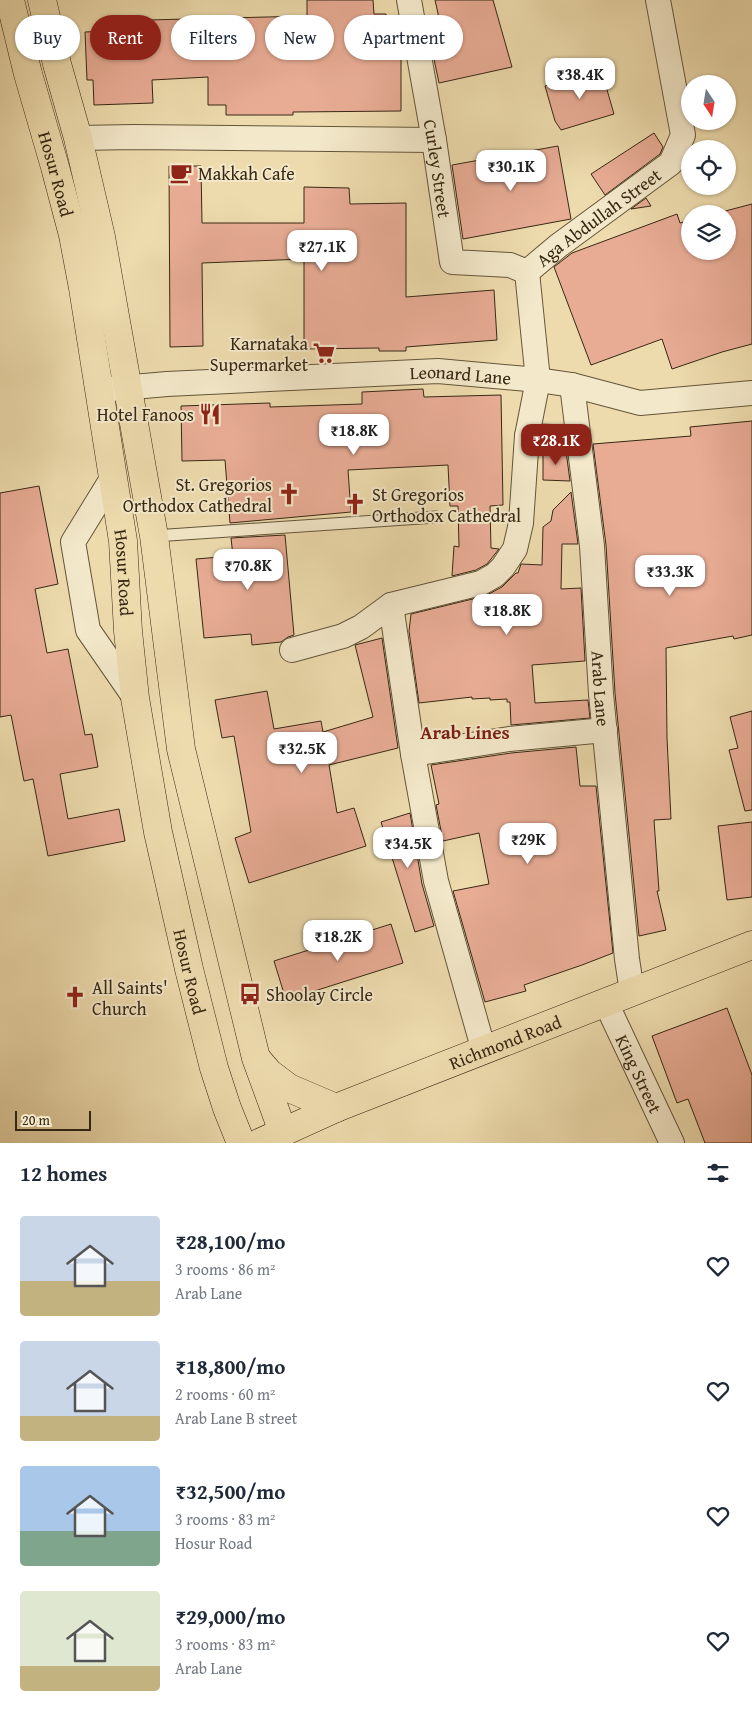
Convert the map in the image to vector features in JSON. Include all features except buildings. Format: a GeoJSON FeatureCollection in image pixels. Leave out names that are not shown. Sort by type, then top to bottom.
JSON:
{"type":"FeatureCollection","features":[{"type":"Feature","properties":{"kind":"main road","name":"Hosur Road"},"geometry":{"type":"LineString","coordinates":[[10,0],[28,74],[72,234],[123,541],[128,631],[135,698],[158,832],[214,1068],[241,1143]]}},
{"type":"Feature","properties":{"kind":"main road","name":"Hosur Road"},"geometry":{"type":"LineString","coordinates":[[42,0],[57,64],[78,138],[101,237],[154,536],[181,749],[256,1058],[271,1138]]}},
{"type":"Feature","properties":{"kind":"main road","name":"Richmond Road"},"geometry":{"type":"LineString","coordinates":[[271,1138],[336,1108],[752,945]]}},
{"type":"Feature","properties":{"kind":"main road"},"geometry":{"type":"LineString","coordinates":[[256,1058],[269,1072],[289,1088],[336,1108]]}},
{"type":"Feature","properties":{"kind":"street","name":"Curley Street"},"geometry":{"type":"LineString","coordinates":[[409,0],[434,140],[452,262],[510,265],[528,272]]}},
{"type":"Feature","properties":{"kind":"street","name":"Aga Abdullah Street"},"geometry":{"type":"LineString","coordinates":[[391,605],[481,583],[503,568],[515,549],[521,522],[528,436],[538,380],[528,272],[558,246],[671,163],[683,135],[658,0]]}},
{"type":"Feature","properties":{"kind":"street"},"geometry":{"type":"LineString","coordinates":[[78,138],[134,136],[434,140]]}},
{"type":"Feature","properties":{"kind":"street","name":"Leonard Lane"},"geometry":{"type":"LineString","coordinates":[[129,388],[167,384],[438,371],[572,385],[640,403],[752,393]]}},
{"type":"Feature","properties":{"kind":"street","name":"Arab Lane"},"geometry":{"type":"LineString","coordinates":[[572,385],[592,546],[601,694],[627,959],[632,992]]}},
{"type":"Feature","properties":{"kind":"street"},"geometry":{"type":"LineString","coordinates":[[99,390],[129,388]]}},
{"type":"Feature","properties":{"kind":"street"},"geometry":{"type":"LineString","coordinates":[[528,436],[578,438]]}},
{"type":"Feature","properties":{"kind":"street"},"geometry":{"type":"LineString","coordinates":[[113,477],[73,542],[88,630],[135,698]]}},
{"type":"Feature","properties":{"kind":"street"},"geometry":{"type":"LineString","coordinates":[[292,650],[343,636],[361,627],[391,605],[436,881],[484,1051]]}},
{"type":"Feature","properties":{"kind":"street"},"geometry":{"type":"LineString","coordinates":[[414,754],[509,738],[605,730]]}},
{"type":"Feature","properties":{"kind":"street","name":"King Street"},"geometry":{"type":"LineString","coordinates":[[606,1003],[672,1143]]}},
{"type":"Feature","properties":{"kind":"lane"},"geometry":{"type":"LineString","coordinates":[[154,536],[436,517]]}},
{"type":"Feature","properties":{"kind":"place","name":"Makkah Cafe"},"geometry":{"type":"Point","coordinates":[181,173]}},
{"type":"Feature","properties":{"kind":"place","name":"Karnataka Supermarket"},"geometry":{"type":"Point","coordinates":[324,353]}},
{"type":"Feature","properties":{"kind":"place","name":"Hotel Fanoos"},"geometry":{"type":"Point","coordinates":[210,414]}},
{"type":"Feature","properties":{"kind":"place","name":"St. Gregorios Orthodox Cathedral"},"geometry":{"type":"Point","coordinates":[289,494]}},
{"type":"Feature","properties":{"kind":"place","name":"St Gregorios Orthodox Cathedral"},"geometry":{"type":"Point","coordinates":[355,504]}},
{"type":"Feature","properties":{"kind":"place","name":"Shoolay Circle"},"geometry":{"type":"Point","coordinates":[250,994]}},
{"type":"Feature","properties":{"kind":"place","name":"All Saints' Church"},"geometry":{"type":"Point","coordinates":[75,997]}},
{"type":"Feature","properties":{"kind":"district","name":"Arab Lines"},"geometry":{"type":"Point","coordinates":[465,732]}}]}
